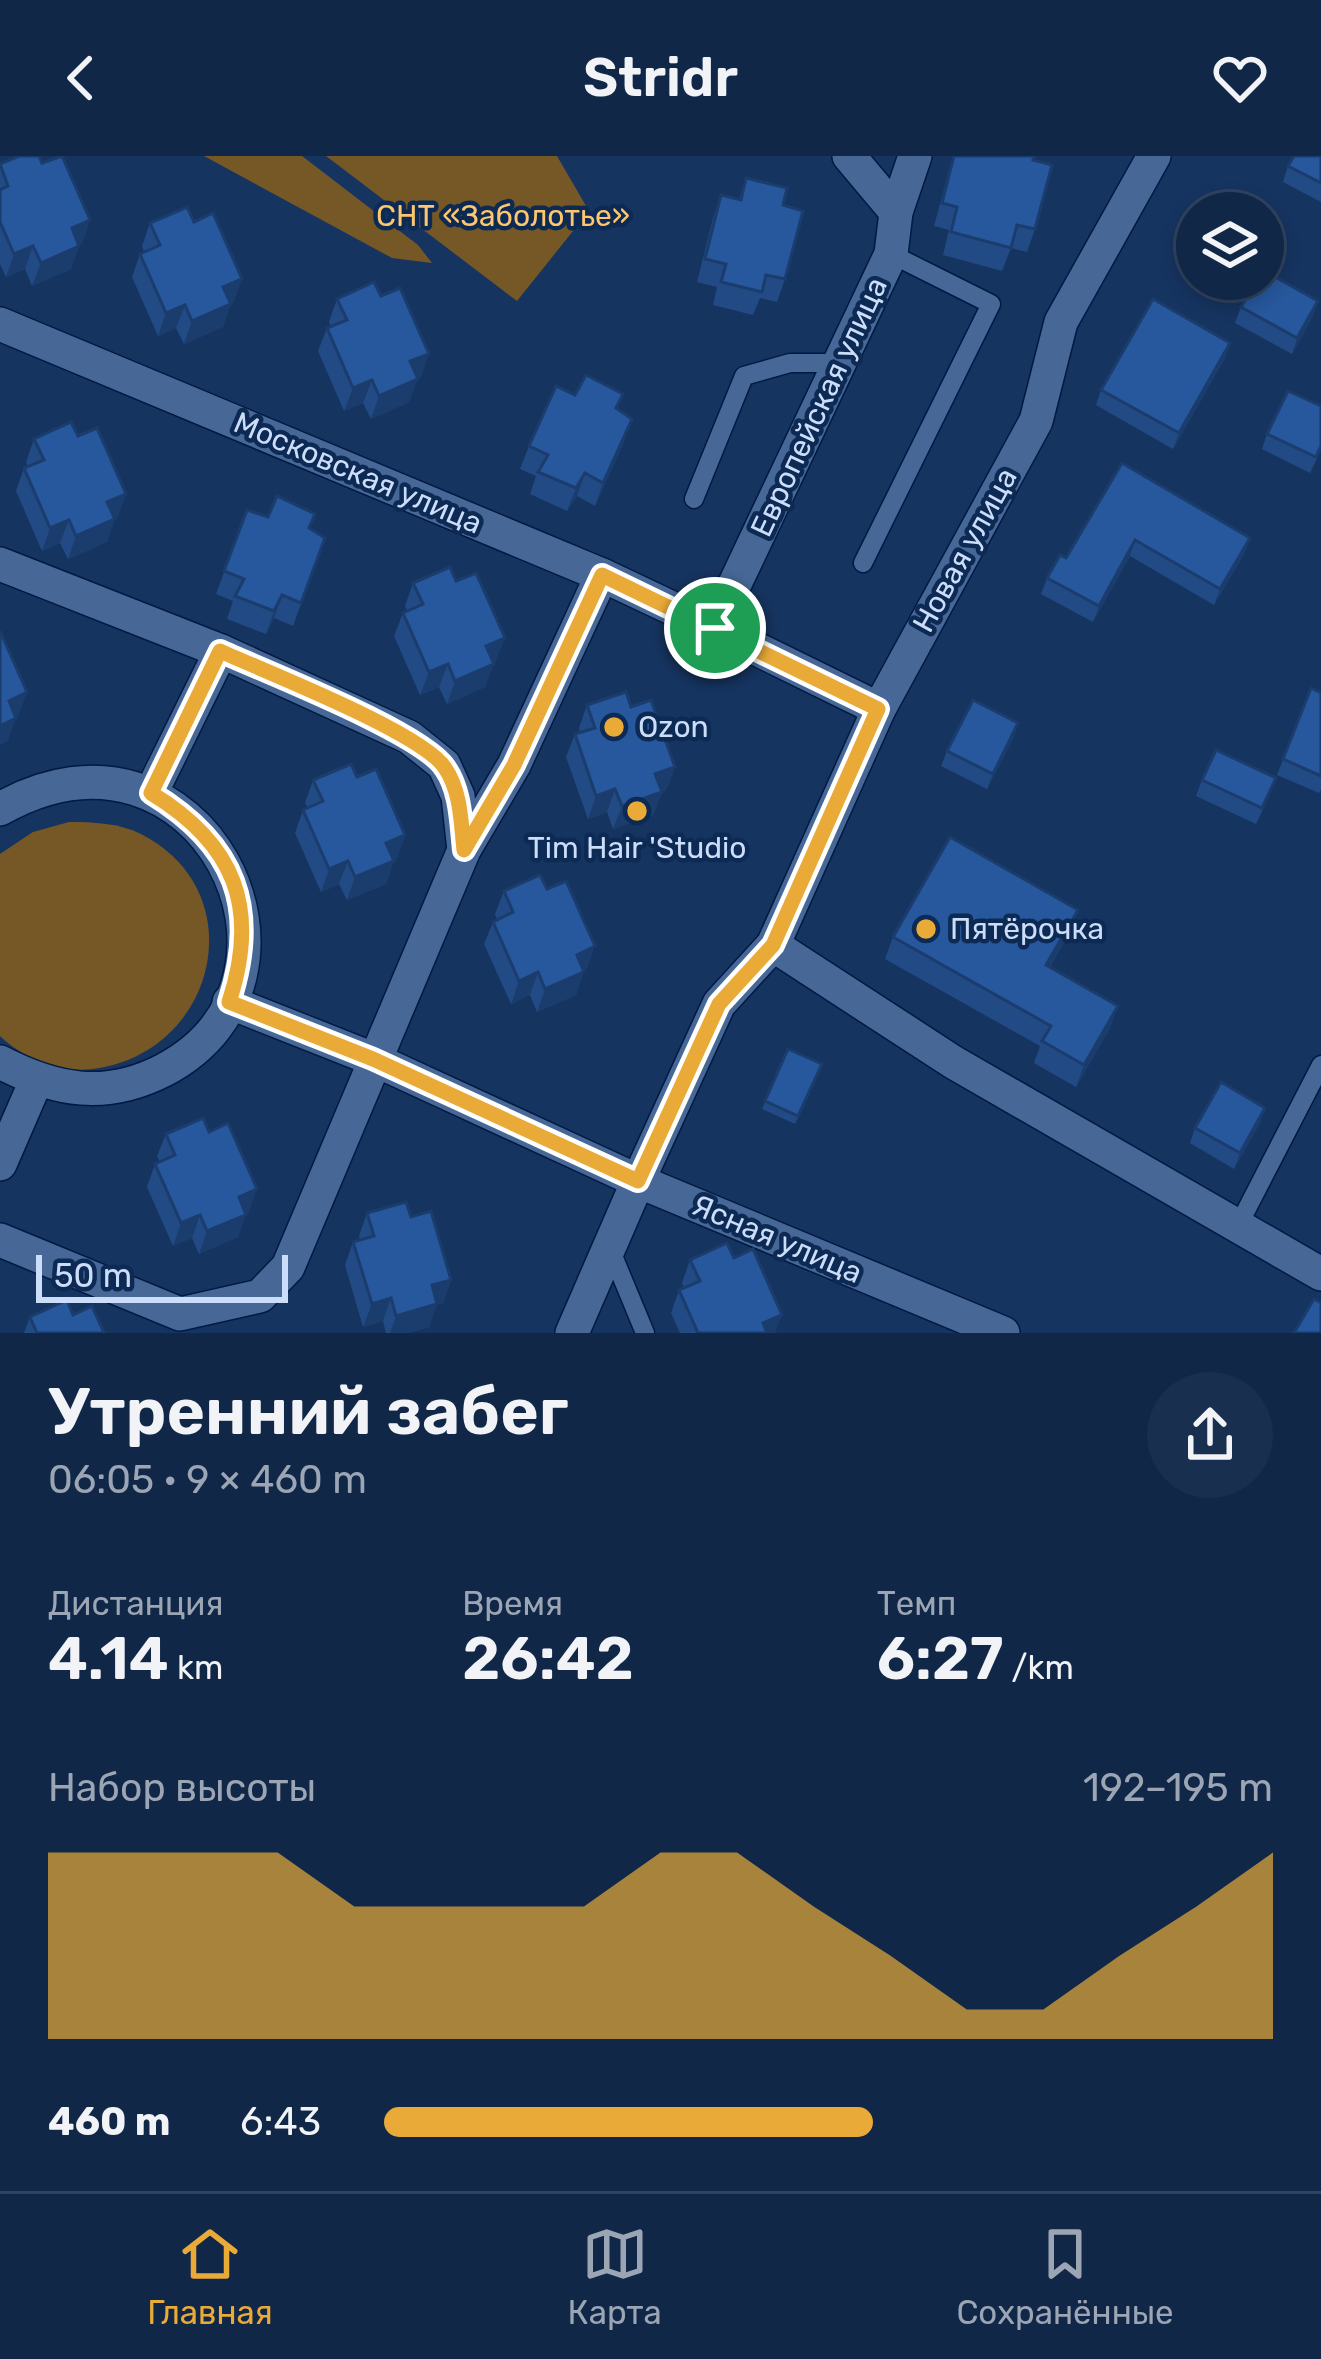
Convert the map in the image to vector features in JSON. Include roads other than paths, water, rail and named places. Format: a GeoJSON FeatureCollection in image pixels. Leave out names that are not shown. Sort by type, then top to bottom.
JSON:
{"type":"FeatureCollection","features":[{"type":"Feature","properties":{"kind":"street"},"geometry":{"type":"LineString","coordinates":[[849,156],[896,212]]}},
{"type":"Feature","properties":{"kind":"street","name":"Европейская улица"},"geometry":{"type":"LineString","coordinates":[[715,628],[891,254],[896,212],[915,156]]}},
{"type":"Feature","properties":{"kind":"street","name":"Новая улица"},"geometry":{"type":"LineString","coordinates":[[638,1181],[719,1004],[773,945],[878,709],[1036,421],[1061,322],[1154,156]]}},
{"type":"Feature","properties":{"kind":"street","name":"Московская улица"},"geometry":{"type":"LineString","coordinates":[[0,324],[602,575],[715,628]]}},
{"type":"Feature","properties":{"kind":"street"},"geometry":{"type":"LineString","coordinates":[[0,564],[220,651],[409,737],[444,765],[458,796],[464,850]]}},
{"type":"Feature","properties":{"kind":"street"},"geometry":{"type":"LineString","coordinates":[[0,1240],[180,1314],[260,1295],[288,1267],[464,850],[514,765],[602,575]]}},
{"type":"Feature","properties":{"kind":"street"},"geometry":{"type":"LineString","coordinates":[[715,628],[878,709]]}},
{"type":"Feature","properties":{"kind":"street"},"geometry":{"type":"LineString","coordinates":[[151,793],[220,651]]}},
{"type":"Feature","properties":{"kind":"street"},"geometry":{"type":"LineString","coordinates":[[0,808],[29,792],[69,781],[111,782],[151,793],[186,815],[215,845],[235,881],[244,922],[242,963],[229,1002],[208,1036],[178,1062],[143,1081],[104,1090],[64,1089],[0,1062]]}},
{"type":"Feature","properties":{"kind":"street"},"geometry":{"type":"LineString","coordinates":[[773,945],[953,1062],[1321,1274]]}},
{"type":"Feature","properties":{"kind":"street","name":"Ясная улица"},"geometry":{"type":"LineString","coordinates":[[229,1002],[373,1059],[959,1323],[1003,1333]]}},
{"type":"Feature","properties":{"kind":"street"},"geometry":{"type":"LineString","coordinates":[[0,1164],[36,1081]]}},
{"type":"Feature","properties":{"kind":"street"},"geometry":{"type":"LineString","coordinates":[[572,1333],[638,1181]]}},
{"type":"Feature","properties":{"kind":"lane"},"geometry":{"type":"LineString","coordinates":[[863,562],[992,304],[891,254]]}},
{"type":"Feature","properties":{"kind":"lane"},"geometry":{"type":"LineString","coordinates":[[694,499],[744,376],[790,363],[840,363]]}},
{"type":"Feature","properties":{"kind":"lane"},"geometry":{"type":"LineString","coordinates":[[1237,1228],[1321,1065]]}},
{"type":"Feature","properties":{"kind":"lane"},"geometry":{"type":"LineString","coordinates":[[609,1246],[645,1333]]}},
{"type":"Feature","properties":{"kind":"place","name":"Ozon"},"geometry":{"type":"Point","coordinates":[614,727]}},
{"type":"Feature","properties":{"kind":"place","name":"Tim Hair 'Studio"},"geometry":{"type":"Point","coordinates":[637,811]}},
{"type":"Feature","properties":{"kind":"place","name":"Пятёрочка"},"geometry":{"type":"Point","coordinates":[926,929]}},
{"type":"Feature","properties":{"kind":"park label","name":"СНТ «Заболотье»"},"geometry":{"type":"Point","coordinates":[503,216]}}]}
